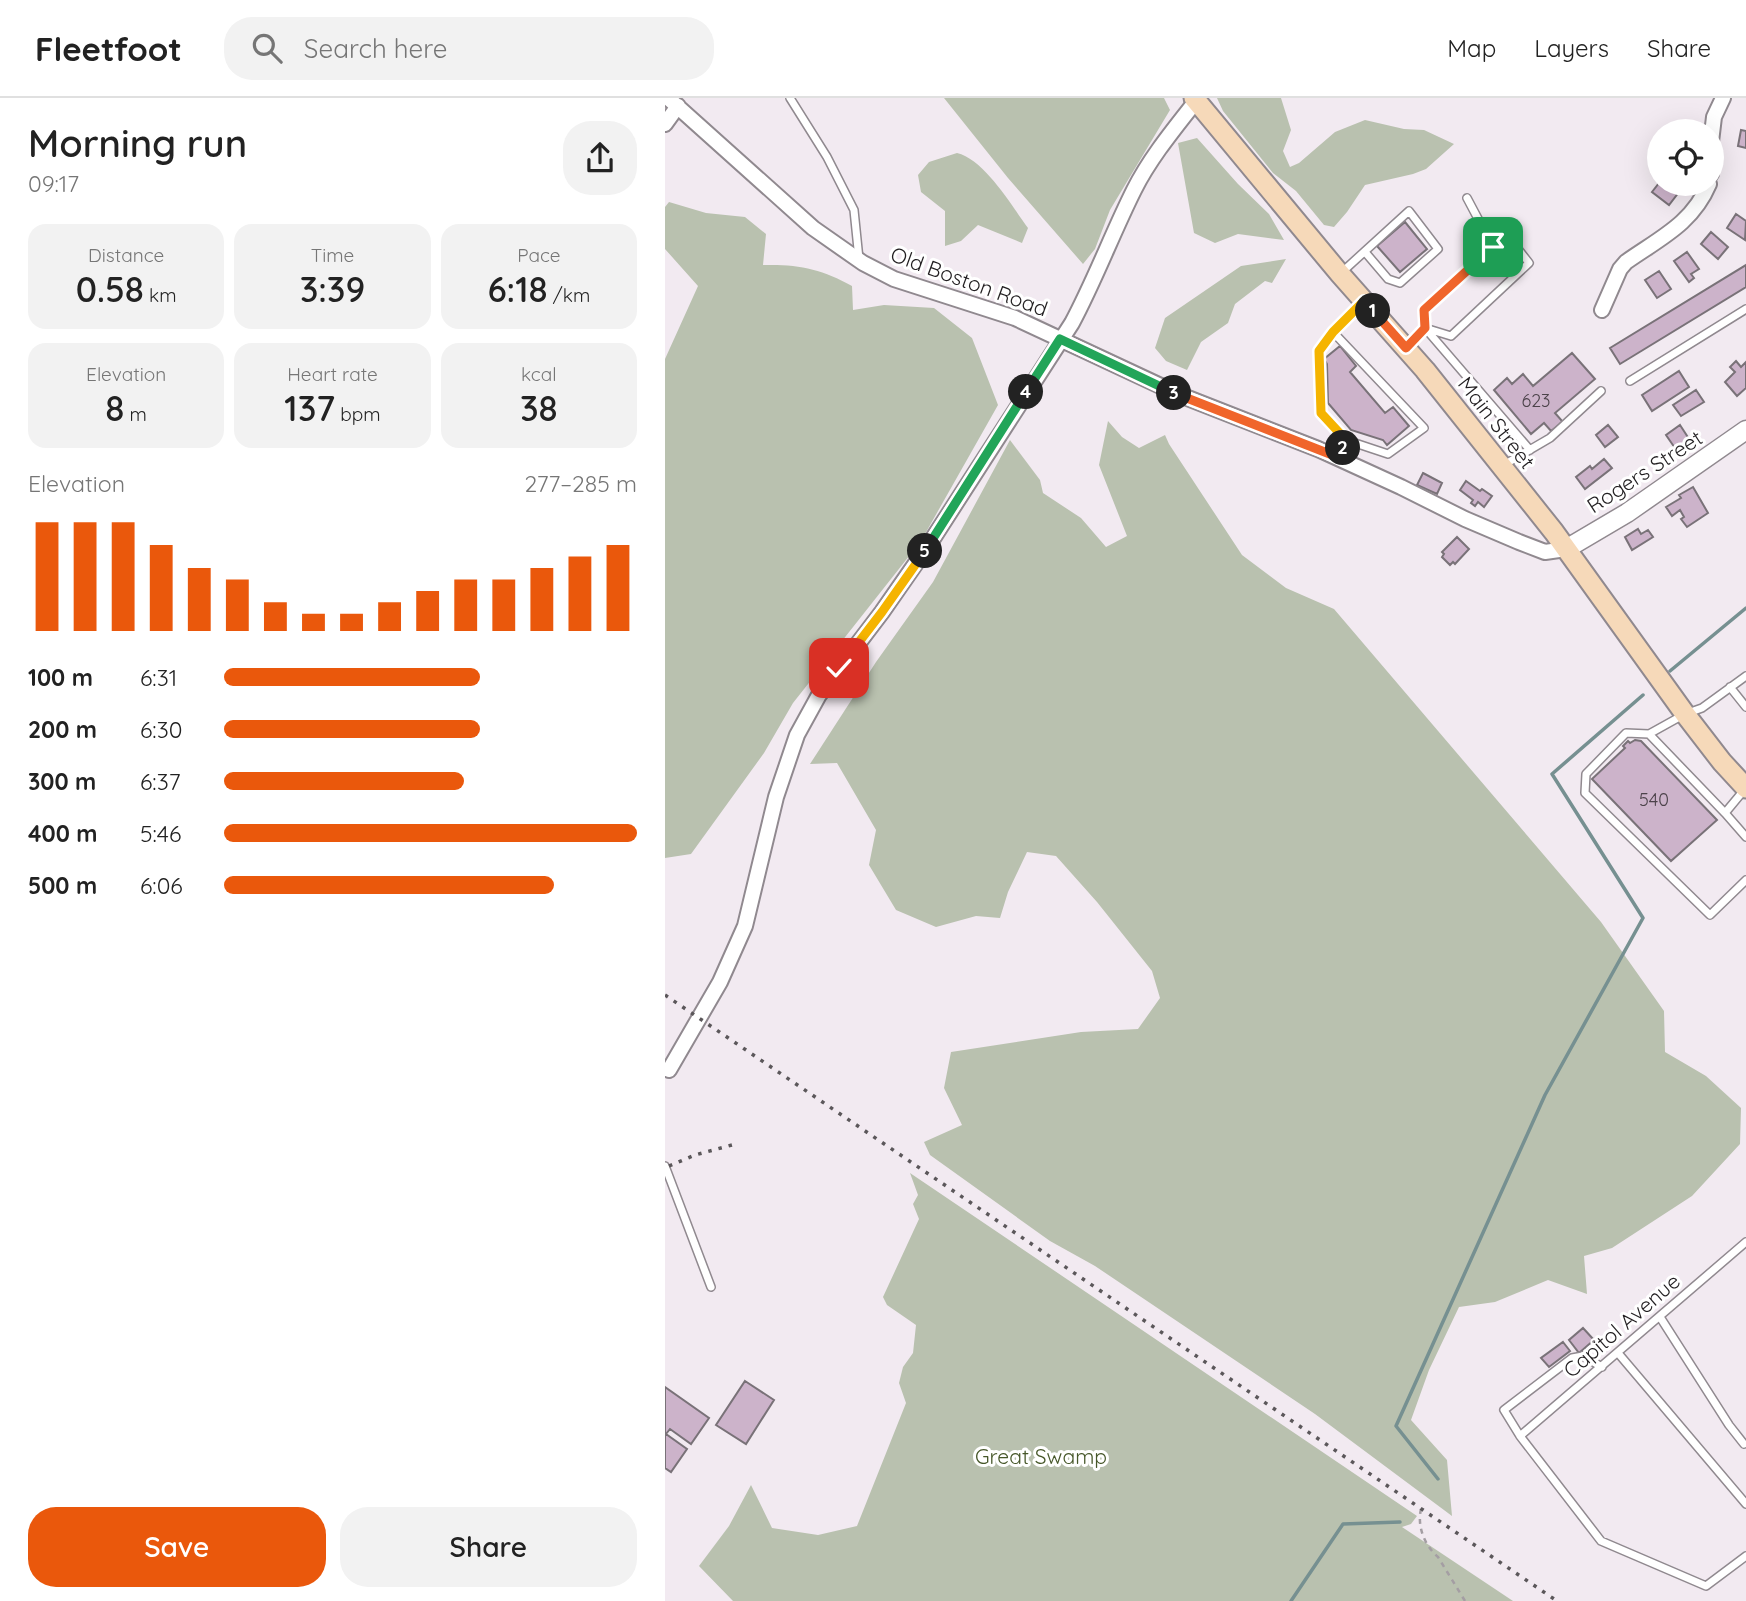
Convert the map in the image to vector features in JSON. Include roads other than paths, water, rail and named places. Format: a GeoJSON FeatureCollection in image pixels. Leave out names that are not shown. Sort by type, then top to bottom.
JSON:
{"type":"FeatureCollection","features":[{"type":"Feature","properties":{"kind":"main road","name":"Main Street"},"geometry":{"type":"LineString","coordinates":[[1195,100],[1340,274],[1406,348],[1502,467],[1566,549],[1721,762],[1746,788]]}},
{"type":"Feature","properties":{"kind":"street"},"geometry":{"type":"LineString","coordinates":[[1714,119],[1723,98]]}},
{"type":"Feature","properties":{"kind":"street"},"geometry":{"type":"LineString","coordinates":[[666,1072],[720,982],[745,926],[776,797],[797,735],[826,686],[930,543],[1072,323],[1135,187],[1195,100]]}},
{"type":"Feature","properties":{"kind":"street","name":"Old Boston Road"},"geometry":{"type":"LineString","coordinates":[[673,102],[813,228],[859,260],[894,279],[1015,318],[1180,395],[1340,458],[1465,519],[1519,542],[1545,552],[1566,549]]}},
{"type":"Feature","properties":{"kind":"street"},"geometry":{"type":"LineString","coordinates":[[665,124],[673,102]]}},
{"type":"Feature","properties":{"kind":"street"},"geometry":{"type":"LineString","coordinates":[[1602,310],[1626,262],[1686,219],[1694,212],[1703,196]]}},
{"type":"Feature","properties":{"kind":"street","name":"Rogers Street"},"geometry":{"type":"LineString","coordinates":[[1566,549],[1627,513],[1746,430]]}},
{"type":"Feature","properties":{"kind":"lane"},"geometry":{"type":"LineString","coordinates":[[790,98],[827,157],[854,210],[859,260]]}},
{"type":"Feature","properties":{"kind":"lane"},"geometry":{"type":"LineString","coordinates":[[1467,198],[1493,247]]}},
{"type":"Feature","properties":{"kind":"lane"},"geometry":{"type":"LineString","coordinates":[[1340,274],[1409,211],[1439,249],[1400,283],[1388,279],[1365,252]]}},
{"type":"Feature","properties":{"kind":"lane"},"geometry":{"type":"LineString","coordinates":[[1425,328],[1451,336],[1529,264],[1507,235],[1424,310],[1425,328],[1530,450]]}},
{"type":"Feature","properties":{"kind":"lane"},"geometry":{"type":"LineString","coordinates":[[1333,332],[1424,428],[1388,454],[1346,440],[1321,413],[1319,351],[1333,332],[1364,301]]}},
{"type":"Feature","properties":{"kind":"lane"},"geometry":{"type":"LineString","coordinates":[[1630,381],[1746,309]]}},
{"type":"Feature","properties":{"kind":"lane"},"geometry":{"type":"LineString","coordinates":[[1406,348],[1425,328]]}},
{"type":"Feature","properties":{"kind":"lane"},"geometry":{"type":"LineString","coordinates":[[1502,467],[1566,425],[1601,391]]}},
{"type":"Feature","properties":{"kind":"lane"},"geometry":{"type":"LineString","coordinates":[[1340,458],[1346,440]]}},
{"type":"Feature","properties":{"kind":"lane"},"geometry":{"type":"LineString","coordinates":[[1746,676],[1702,708],[1685,714],[1649,734],[1626,733],[1586,774],[1585,793],[1710,915],[1746,880]]}},
{"type":"Feature","properties":{"kind":"lane"},"geometry":{"type":"LineString","coordinates":[[1730,687],[1746,707]]}},
{"type":"Feature","properties":{"kind":"lane"},"geometry":{"type":"LineString","coordinates":[[1649,734],[1746,837]]}},
{"type":"Feature","properties":{"kind":"lane"},"geometry":{"type":"LineString","coordinates":[[1725,813],[1746,788]]}},
{"type":"Feature","properties":{"kind":"lane"},"geometry":{"type":"LineString","coordinates":[[665,1166],[711,1287]]}},
{"type":"Feature","properties":{"kind":"lane","name":"Capitol Avenue"},"geometry":{"type":"LineString","coordinates":[[1520,1436],[1746,1242]]}},
{"type":"Feature","properties":{"kind":"lane"},"geometry":{"type":"LineString","coordinates":[[1660,1317],[1744,1444]]}},
{"type":"Feature","properties":{"kind":"lane"},"geometry":{"type":"LineString","coordinates":[[1618,1353],[1746,1504]]}},
{"type":"Feature","properties":{"kind":"lane"},"geometry":{"type":"LineString","coordinates":[[1602,1367],[1583,1356],[1572,1358],[1504,1410],[1520,1436],[1601,1541],[1706,1586],[1746,1556]]}},
{"type":"Feature","properties":{"kind":"waterway"},"geometry":{"type":"LineString","coordinates":[[1670,671],[1746,608]]}},
{"type":"Feature","properties":{"kind":"waterway"},"geometry":{"type":"LineString","coordinates":[[1438,1479],[1396,1426],[1545,1095],[1643,918],[1552,774],[1643,695]]}},
{"type":"Feature","properties":{"kind":"waterway"},"geometry":{"type":"LineString","coordinates":[[1291,1601],[1343,1524],[1400,1522]]}},
{"type":"Feature","properties":{"kind":"railway"},"geometry":{"type":"LineString","coordinates":[[665,995],[1557,1601]]}},
{"type":"Feature","properties":{"kind":"railway"},"geometry":{"type":"LineString","coordinates":[[669,1166],[695,1155],[732,1145]]}},
{"type":"Feature","properties":{"kind":"park label","name":"Great Swamp"},"geometry":{"type":"Point","coordinates":[1041,1457]}}]}
